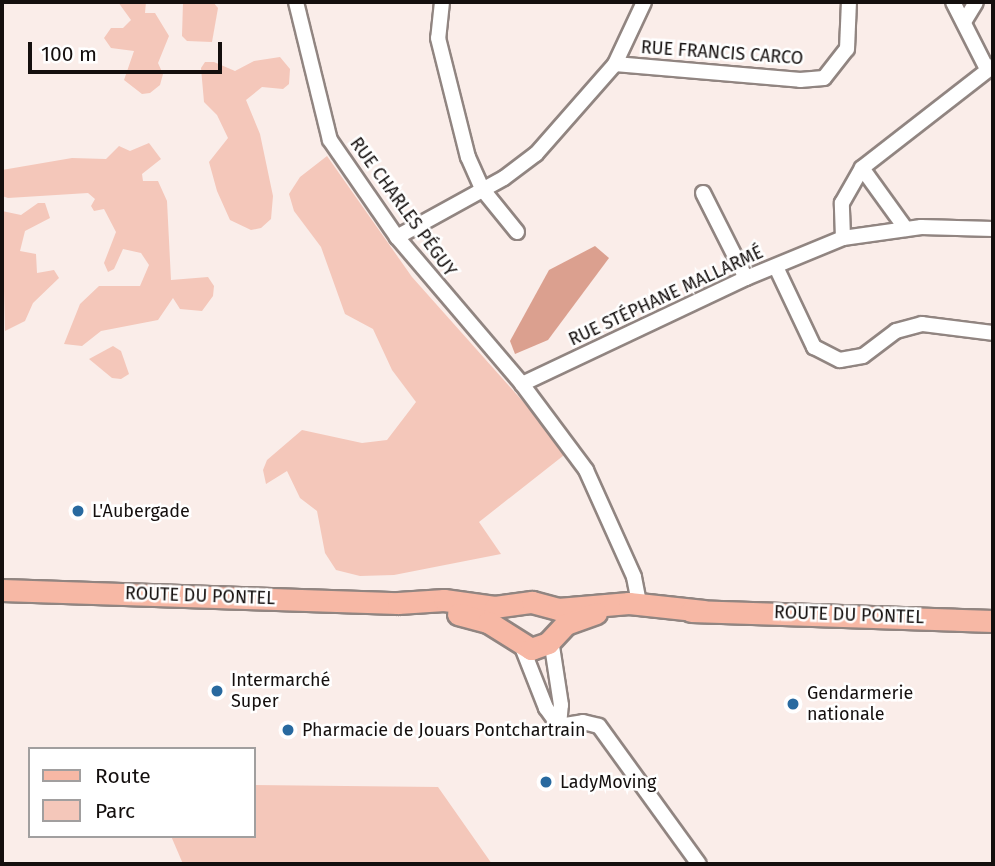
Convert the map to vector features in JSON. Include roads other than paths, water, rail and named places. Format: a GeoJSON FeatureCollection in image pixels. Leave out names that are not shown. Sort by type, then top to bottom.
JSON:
{"type":"FeatureCollection","features":[{"type":"Feature","properties":{"kind":"main road","name":"ROUTE DU PONTEL"},"geometry":{"type":"LineString","coordinates":[[2,590],[398,603],[443,600],[495,607],[534,604],[558,609],[639,603],[704,611]]}},
{"type":"Feature","properties":{"kind":"main road","name":"ROUTE DU PONTEL"},"geometry":{"type":"LineString","coordinates":[[398,603],[479,619],[516,642],[539,649],[573,620],[596,614],[704,611],[993,621]]}},
{"type":"Feature","properties":{"kind":"main road"},"geometry":{"type":"LineString","coordinates":[[516,642],[511,614],[534,604],[553,615],[552,637]]}},
{"type":"Feature","properties":{"kind":"street","name":"RUE CHARLES PÉGUY"},"geometry":{"type":"LineString","coordinates":[[296,2],[330,140],[397,237],[482,342],[522,384],[586,470],[634,577],[639,603]]}},
{"type":"Feature","properties":{"kind":"street"},"geometry":{"type":"LineString","coordinates":[[442,2],[438,38],[468,157],[482,190],[517,232]]}},
{"type":"Feature","properties":{"kind":"street"},"geometry":{"type":"LineString","coordinates":[[397,237],[482,190],[536,153],[615,64],[644,2]]}},
{"type":"Feature","properties":{"kind":"street","name":"RUE FRANCIS CARCO"},"geometry":{"type":"LineString","coordinates":[[615,64],[800,80],[824,78],[847,49],[849,2]]}},
{"type":"Feature","properties":{"kind":"street"},"geometry":{"type":"LineString","coordinates":[[844,238],[842,203],[862,168],[990,68],[953,2]]}},
{"type":"Feature","properties":{"kind":"street"},"geometry":{"type":"LineString","coordinates":[[964,22],[976,2]]}},
{"type":"Feature","properties":{"kind":"street"},"geometry":{"type":"LineString","coordinates":[[862,168],[906,229]]}},
{"type":"Feature","properties":{"kind":"street"},"geometry":{"type":"LineString","coordinates":[[703,193],[746,278]]}},
{"type":"Feature","properties":{"kind":"street","name":"RUE STÉPHANE MALLARMÉ"},"geometry":{"type":"LineString","coordinates":[[522,384],[746,278],[844,238],[906,229],[993,229]]}},
{"type":"Feature","properties":{"kind":"street"},"geometry":{"type":"LineString","coordinates":[[776,267],[814,347],[840,360],[863,356],[896,331],[922,324],[993,333]]}},
{"type":"Feature","properties":{"kind":"street"},"geometry":{"type":"LineString","coordinates":[[552,637],[561,705],[559,726]]}},
{"type":"Feature","properties":{"kind":"street"},"geometry":{"type":"LineString","coordinates":[[516,642],[546,708],[559,726]]}},
{"type":"Feature","properties":{"kind":"street"},"geometry":{"type":"LineString","coordinates":[[559,726],[583,722],[599,726],[699,864]]}},
{"type":"Feature","properties":{"kind":"place","name":"L'Aubergade"},"geometry":{"type":"Point","coordinates":[78,511]}},
{"type":"Feature","properties":{"kind":"place","name":"Intermarché Super"},"geometry":{"type":"Point","coordinates":[217,691]}},
{"type":"Feature","properties":{"kind":"place","name":"Gendarmerie nationale"},"geometry":{"type":"Point","coordinates":[793,704]}},
{"type":"Feature","properties":{"kind":"place","name":"Pharmacie de Jouars Pontchartrain"},"geometry":{"type":"Point","coordinates":[288,730]}},
{"type":"Feature","properties":{"kind":"place","name":"LadyMoving"},"geometry":{"type":"Point","coordinates":[546,782]}}]}
